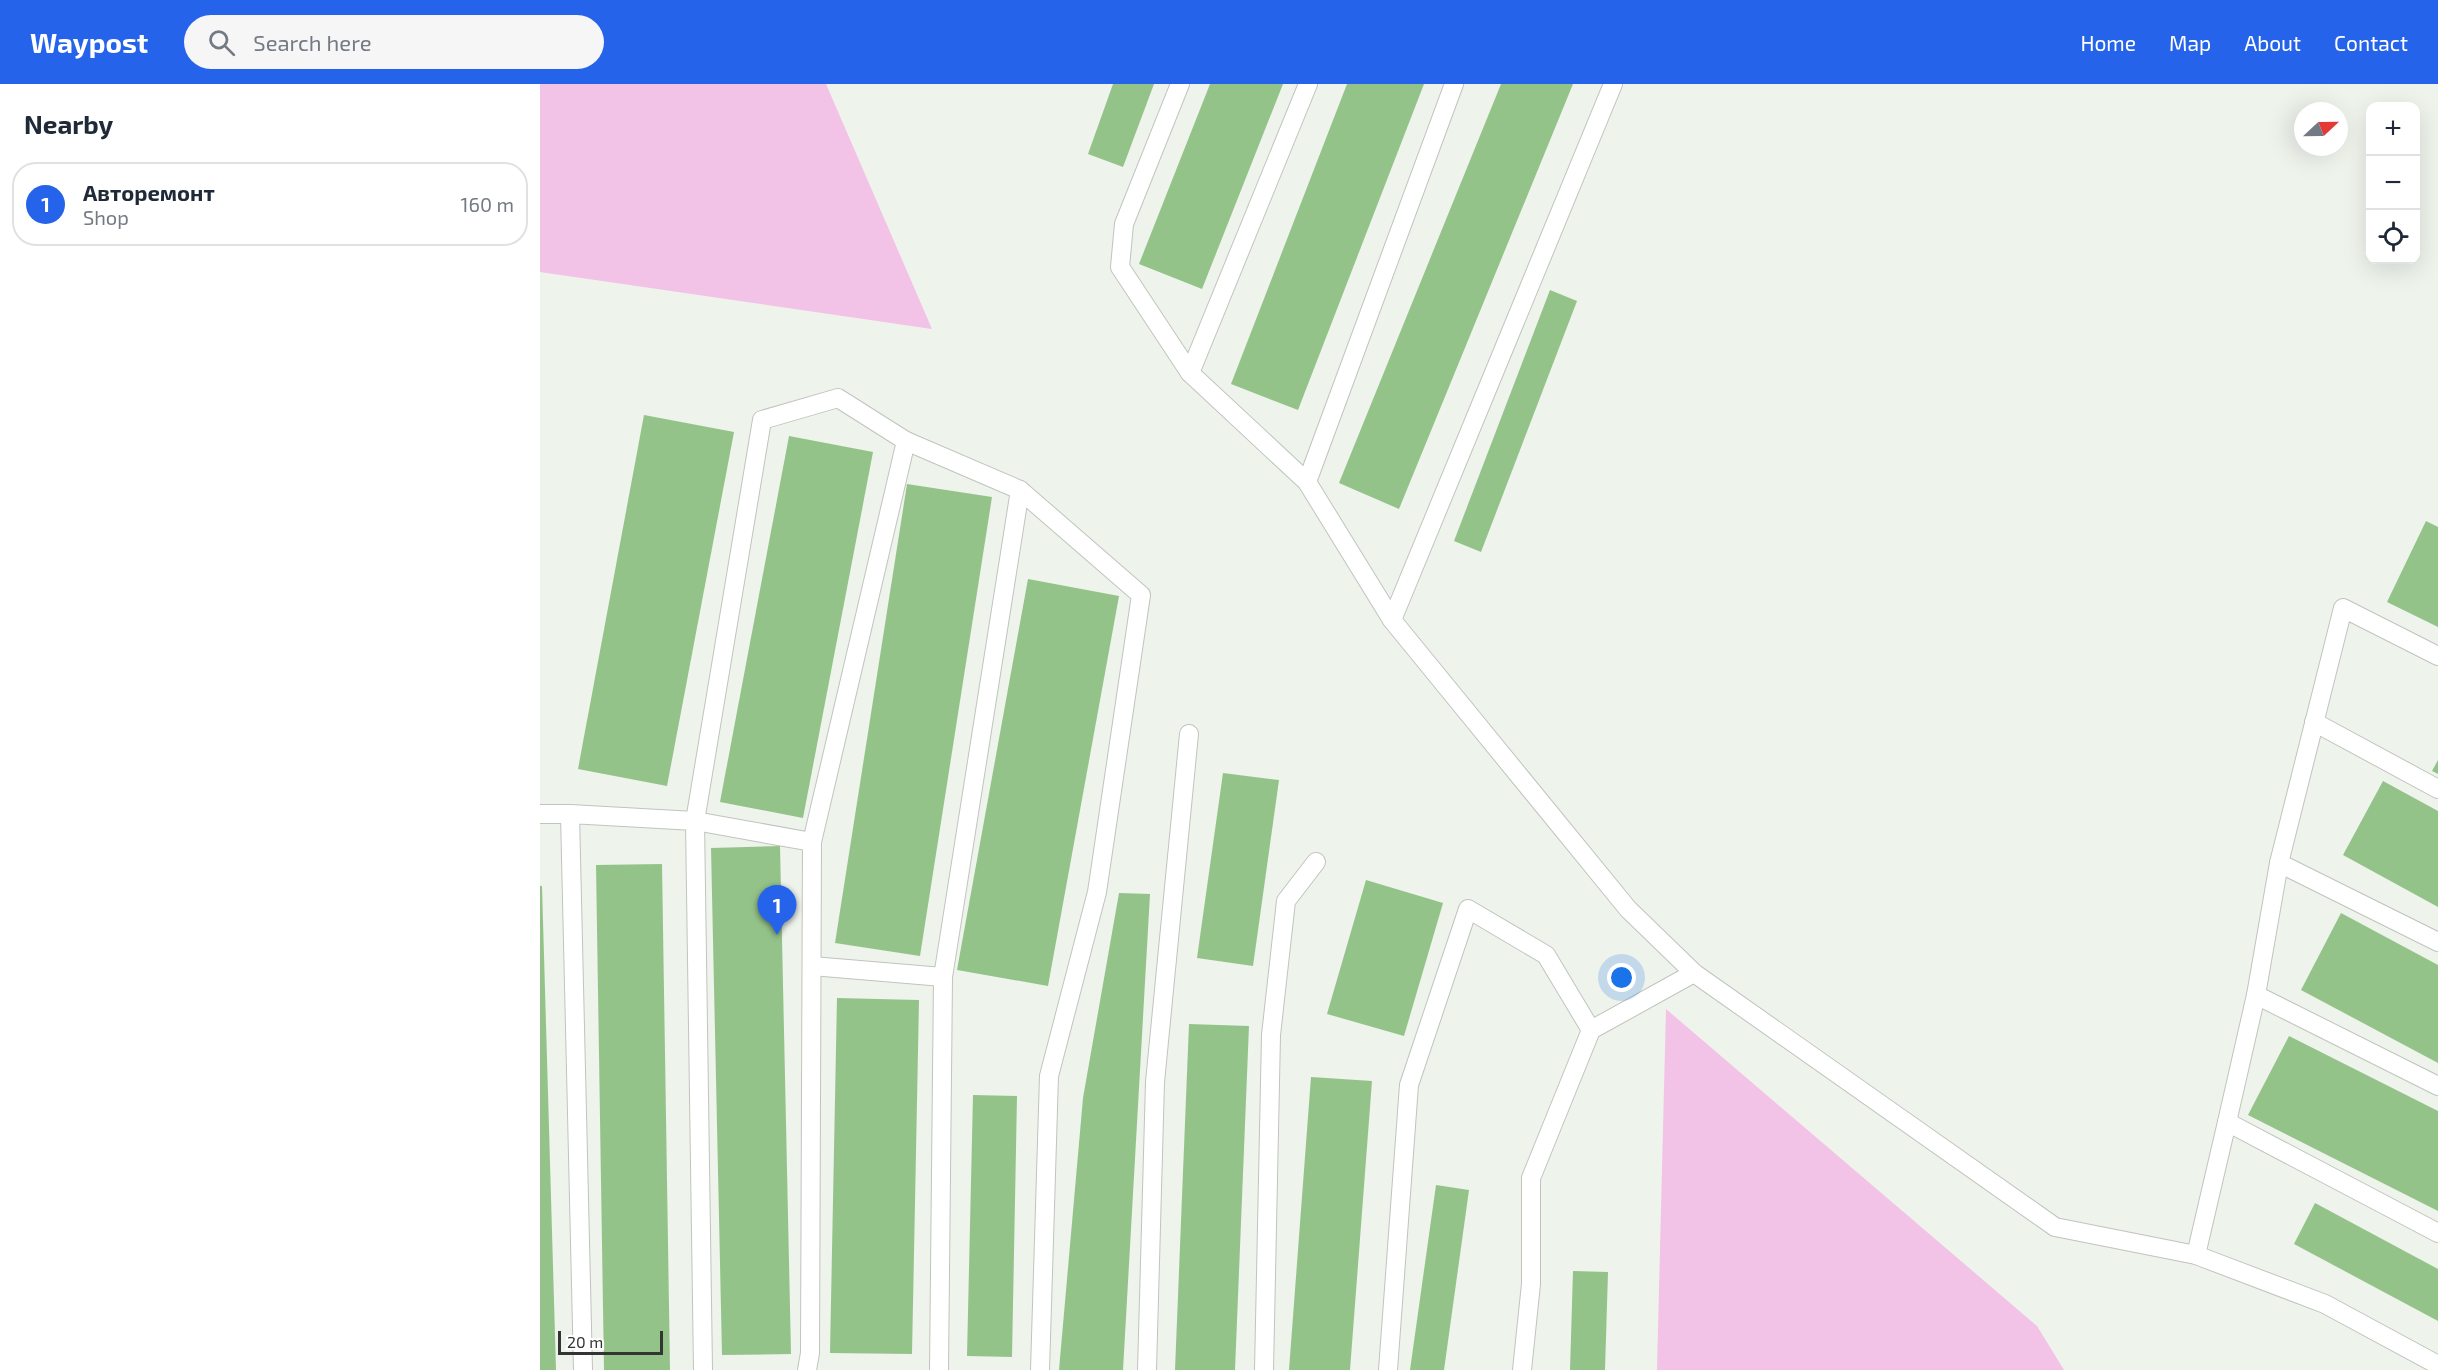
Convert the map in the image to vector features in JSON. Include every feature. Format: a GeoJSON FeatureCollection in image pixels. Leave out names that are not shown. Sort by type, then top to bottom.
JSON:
{"type":"FeatureCollection","features":[{"type":"Feature","properties":{"kind":"lane"},"geometry":{"type":"LineString","coordinates":[[1180,84],[1124,224],[1120,267],[1190,373],[1307,482],[1392,620],[1628,909],[1694,973],[2055,1227],[2196,1255],[2325,1304],[2438,1365]]}},
{"type":"Feature","properties":{"kind":"lane"},"geometry":{"type":"LineString","coordinates":[[1190,373],[1308,84]]}},
{"type":"Feature","properties":{"kind":"lane"},"geometry":{"type":"LineString","coordinates":[[1307,482],[1454,84]]}},
{"type":"Feature","properties":{"kind":"lane"},"geometry":{"type":"LineString","coordinates":[[1392,620],[1613,84]]}},
{"type":"Feature","properties":{"kind":"lane"},"geometry":{"type":"LineString","coordinates":[[703,1370],[695,821],[762,420],[838,398],[906,441],[1020,490],[1142,595],[1097,892],[1049,1076],[1040,1370]]}},
{"type":"Feature","properties":{"kind":"lane"},"geometry":{"type":"LineString","coordinates":[[807,1370],[810,1353],[812,842],[906,441]]}},
{"type":"Feature","properties":{"kind":"lane"},"geometry":{"type":"LineString","coordinates":[[939,1370],[944,976],[1020,490]]}},
{"type":"Feature","properties":{"kind":"lane"},"geometry":{"type":"LineString","coordinates":[[2196,1255],[2256,995],[2278,863],[2343,608],[2438,656]]}},
{"type":"Feature","properties":{"kind":"lane"},"geometry":{"type":"LineString","coordinates":[[2314,722],[2438,789]]}},
{"type":"Feature","properties":{"kind":"lane"},"geometry":{"type":"LineString","coordinates":[[1147,1370],[1155,1082],[1189,734]]}},
{"type":"Feature","properties":{"kind":"lane"},"geometry":{"type":"LineString","coordinates":[[540,814],[695,821],[812,842]]}},
{"type":"Feature","properties":{"kind":"lane"},"geometry":{"type":"LineString","coordinates":[[570,814],[583,1370]]}},
{"type":"Feature","properties":{"kind":"lane"},"geometry":{"type":"LineString","coordinates":[[1264,1370],[1271,1035],[1286,901],[1316,862]]}},
{"type":"Feature","properties":{"kind":"lane"},"geometry":{"type":"LineString","coordinates":[[2278,863],[2438,942]]}},
{"type":"Feature","properties":{"kind":"lane"},"geometry":{"type":"LineString","coordinates":[[1388,1370],[1409,1084],[1468,909],[1546,955],[1591,1030]]}},
{"type":"Feature","properties":{"kind":"lane"},"geometry":{"type":"LineString","coordinates":[[812,966],[944,976]]}},
{"type":"Feature","properties":{"kind":"lane"},"geometry":{"type":"LineString","coordinates":[[1522,1370],[1532,1284],[1531,1178],[1591,1030],[1694,973]]}},
{"type":"Feature","properties":{"kind":"lane"},"geometry":{"type":"LineString","coordinates":[[2256,995],[2438,1086]]}},
{"type":"Feature","properties":{"kind":"lane"},"geometry":{"type":"LineString","coordinates":[[2227,1122],[2438,1233]]}},
{"type":"Feature","properties":{"kind":"shaded area"},"geometry":{"type":"Polygon","coordinates":[[[540,84],[826,84],[932,329],[540,272],[540,84]]]}},
{"type":"Feature","properties":{"kind":"shaded area"},"geometry":{"type":"Polygon","coordinates":[[[1666,1009],[2037,1326],[2064,1370],[1657,1370],[1666,1009]]]}},
{"type":"Feature","properties":{"kind":"building"},"geometry":{"type":"Polygon","coordinates":[[[1113,84],[1154,84],[1123,167],[1088,154],[1113,84]]]}},
{"type":"Feature","properties":{"kind":"building"},"geometry":{"type":"Polygon","coordinates":[[[1210,84],[1283,84],[1202,289],[1139,264],[1210,84]]]}},
{"type":"Feature","properties":{"kind":"building"},"geometry":{"type":"Polygon","coordinates":[[[1347,84],[1424,84],[1298,410],[1231,384],[1347,84]]]}},
{"type":"Feature","properties":{"kind":"building"},"geometry":{"type":"Polygon","coordinates":[[[1501,84],[1573,84],[1399,509],[1339,483],[1501,84]]]}},
{"type":"Feature","properties":{"kind":"building"},"geometry":{"type":"Polygon","coordinates":[[[1550,290],[1577,301],[1481,552],[1454,541],[1550,290]]]}},
{"type":"Feature","properties":{"kind":"building"},"geometry":{"type":"Polygon","coordinates":[[[644,415],[734,432],[667,786],[578,769],[644,415]]]}},
{"type":"Feature","properties":{"kind":"building"},"geometry":{"type":"Polygon","coordinates":[[[789,436],[873,452],[803,818],[720,802],[789,436]]]}},
{"type":"Feature","properties":{"kind":"building"},"geometry":{"type":"Polygon","coordinates":[[[907,484],[992,497],[920,956],[835,943],[907,484]]]}},
{"type":"Feature","properties":{"kind":"building"},"geometry":{"type":"Polygon","coordinates":[[[2426,521],[2438,527],[2438,627],[2387,602],[2426,521]]]}},
{"type":"Feature","properties":{"kind":"building"},"geometry":{"type":"Polygon","coordinates":[[[1028,579],[1119,596],[1048,986],[957,970],[1028,579]]]}},
{"type":"Feature","properties":{"kind":"building"},"geometry":{"type":"Polygon","coordinates":[[[2438,760],[2438,774],[2432,771],[2438,760]]]}},
{"type":"Feature","properties":{"kind":"building"},"geometry":{"type":"Polygon","coordinates":[[[1223,773],[1279,780],[1253,966],[1197,958],[1223,773]]]}},
{"type":"Feature","properties":{"kind":"building"},"geometry":{"type":"Polygon","coordinates":[[[2383,781],[2438,811],[2438,907],[2343,855],[2383,781]]]}},
{"type":"Feature","properties":{"kind":"building"},"geometry":{"type":"Polygon","coordinates":[[[780,846],[791,1354],[722,1355],[711,848],[780,846]]]}},
{"type":"Feature","properties":{"kind":"building"},"geometry":{"type":"Polygon","coordinates":[[[662,864],[670,1370],[604,1370],[596,865],[662,864]]]}},
{"type":"Feature","properties":{"kind":"building"},"geometry":{"type":"Polygon","coordinates":[[[1366,880],[1443,903],[1404,1036],[1327,1014],[1366,880]]]}},
{"type":"Feature","properties":{"kind":"building"},"geometry":{"type":"Polygon","coordinates":[[[540,886],[542,886],[556,1370],[540,1370],[540,886]]]}},
{"type":"Feature","properties":{"kind":"building"},"geometry":{"type":"Polygon","coordinates":[[[1119,893],[1150,894],[1123,1370],[1059,1370],[1083,1098],[1119,893]]]}},
{"type":"Feature","properties":{"kind":"building"},"geometry":{"type":"Polygon","coordinates":[[[2341,913],[2438,965],[2438,1063],[2301,990],[2341,913]]]}},
{"type":"Feature","properties":{"kind":"building"},"geometry":{"type":"Polygon","coordinates":[[[837,998],[919,1000],[912,1354],[830,1353],[837,998]]]}},
{"type":"Feature","properties":{"kind":"building"},"geometry":{"type":"Polygon","coordinates":[[[1189,1024],[1249,1026],[1235,1370],[1175,1370],[1189,1024]]]}},
{"type":"Feature","properties":{"kind":"building"},"geometry":{"type":"Polygon","coordinates":[[[2289,1036],[2438,1111],[2438,1211],[2248,1115],[2289,1036]]]}},
{"type":"Feature","properties":{"kind":"building"},"geometry":{"type":"Polygon","coordinates":[[[1311,1077],[1372,1081],[1350,1370],[1289,1370],[1311,1077]]]}},
{"type":"Feature","properties":{"kind":"building"},"geometry":{"type":"Polygon","coordinates":[[[973,1095],[1017,1096],[1012,1357],[967,1356],[973,1095]]]}},
{"type":"Feature","properties":{"kind":"building"},"geometry":{"type":"Polygon","coordinates":[[[1436,1185],[1469,1190],[1444,1370],[1410,1370],[1436,1185]]]}},
{"type":"Feature","properties":{"kind":"building"},"geometry":{"type":"Polygon","coordinates":[[[2315,1203],[2438,1269],[2438,1321],[2294,1244],[2315,1203]]]}},
{"type":"Feature","properties":{"kind":"building"},"geometry":{"type":"Polygon","coordinates":[[[1573,1271],[1608,1272],[1605,1370],[1570,1370],[1573,1271]]]}},
{"type":"Feature","properties":{"kind":"place","name":"Авторемонт"},"geometry":{"type":"Point","coordinates":[777,935]}}]}
